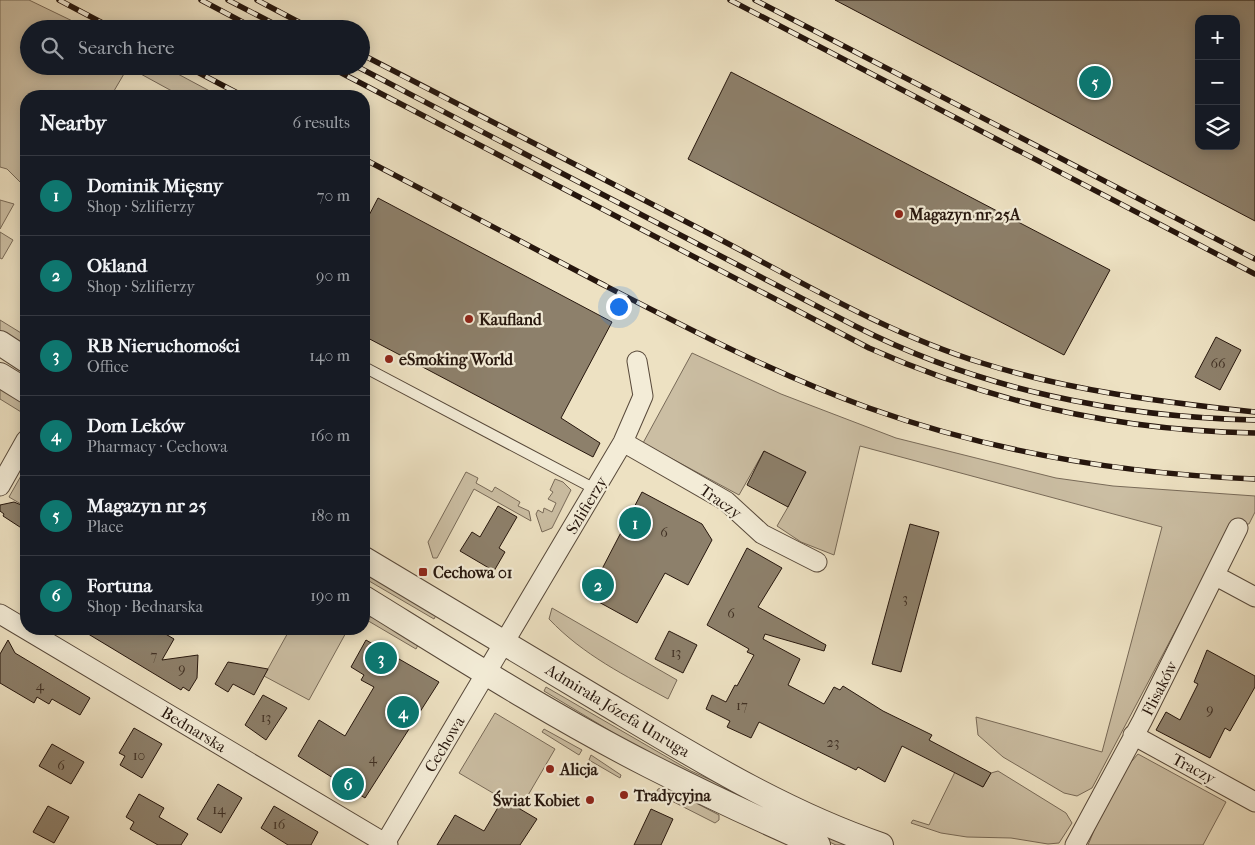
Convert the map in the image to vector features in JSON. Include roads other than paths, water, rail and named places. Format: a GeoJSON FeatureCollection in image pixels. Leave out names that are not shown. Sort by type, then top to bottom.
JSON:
{"type":"FeatureCollection","features":[{"type":"Feature","properties":{"kind":"street"},"geometry":{"type":"LineString","coordinates":[[0,343],[20,356]]}},
{"type":"Feature","properties":{"kind":"street","name":"Szlifierzy"},"geometry":{"type":"LineString","coordinates":[[505,643],[623,442],[643,396],[637,361]]}},
{"type":"Feature","properties":{"kind":"street"},"geometry":{"type":"LineString","coordinates":[[0,375],[20,387]]}},
{"type":"Feature","properties":{"kind":"street","name":"Traczy"},"geometry":{"type":"LineString","coordinates":[[623,442],[726,501],[762,534],[817,562]]}},
{"type":"Feature","properties":{"kind":"street"},"geometry":{"type":"LineString","coordinates":[[0,486],[20,451]]}},
{"type":"Feature","properties":{"kind":"street","name":"Flisaków"},"geometry":{"type":"LineString","coordinates":[[1075,845],[1216,576],[1238,528]]}},
{"type":"Feature","properties":{"kind":"street","name":"Admirała Józefa Unruga"},"geometry":{"type":"LineString","coordinates":[[370,563],[745,785],[881,845]]}},
{"type":"Feature","properties":{"kind":"street"},"geometry":{"type":"LineString","coordinates":[[1216,576],[1255,597]]}},
{"type":"Feature","properties":{"kind":"street","name":"Admirała Józefa Unruga"},"geometry":{"type":"LineString","coordinates":[[370,602],[487,674],[649,766],[754,817],[818,845]]}},
{"type":"Feature","properties":{"kind":"street","name":"Bednarska"},"geometry":{"type":"LineString","coordinates":[[0,614],[20,626]]}},
{"type":"Feature","properties":{"kind":"street","name":"Bednarska"},"geometry":{"type":"LineString","coordinates":[[35,635],[386,844]]}},
{"type":"Feature","properties":{"kind":"street","name":"Cechowa"},"geometry":{"type":"LineString","coordinates":[[386,844],[505,643]]}},
{"type":"Feature","properties":{"kind":"street","name":"Traczy"},"geometry":{"type":"LineString","coordinates":[[1133,735],[1255,802]]}},
{"type":"Feature","properties":{"kind":"lane"},"geometry":{"type":"LineString","coordinates":[[370,370],[595,489]]}},
{"type":"Feature","properties":{"kind":"railway"},"geometry":{"type":"LineString","coordinates":[[59,0],[97,20]]}},
{"type":"Feature","properties":{"kind":"railway"},"geometry":{"type":"LineString","coordinates":[[201,0],[239,20]]}},
{"type":"Feature","properties":{"kind":"railway"},"geometry":{"type":"LineString","coordinates":[[228,0],[267,20]]}},
{"type":"Feature","properties":{"kind":"railway"},"geometry":{"type":"LineString","coordinates":[[257,0],[295,20]]}},
{"type":"Feature","properties":{"kind":"railway"},"geometry":{"type":"LineString","coordinates":[[730,0],[1255,274]]}},
{"type":"Feature","properties":{"kind":"railway"},"geometry":{"type":"LineString","coordinates":[[755,0],[1255,259]]}},
{"type":"Feature","properties":{"kind":"railway"},"geometry":{"type":"LineString","coordinates":[[370,59],[840,303],[910,336],[945,350],[1015,373],[1083,388],[1186,404],[1255,412]]}},
{"type":"Feature","properties":{"kind":"railway"},"geometry":{"type":"LineString","coordinates":[[370,73],[855,326],[902,348],[950,367],[999,383],[1049,396],[1100,406],[1203,418],[1255,420]]}},
{"type":"Feature","properties":{"kind":"railway"},"geometry":{"type":"LineString","coordinates":[[203,75],[232,90]]}},
{"type":"Feature","properties":{"kind":"railway"},"geometry":{"type":"LineString","coordinates":[[345,75],[869,348],[915,367],[1010,399],[1106,420],[1155,427],[1255,433]]}},
{"type":"Feature","properties":{"kind":"railway"},"geometry":{"type":"LineString","coordinates":[[370,162],[698,333],[765,365],[869,408],[963,437],[1059,458],[1157,472],[1255,479]]}},
{"type":"Feature","properties":{"kind":"place","name":"Magazyn nr 25"},"geometry":{"type":"Point","coordinates":[1095,82]}},
{"type":"Feature","properties":{"kind":"place","name":"Magazyn nr 25A"},"geometry":{"type":"Point","coordinates":[899,214]}},
{"type":"Feature","properties":{"kind":"place","name":"Kaufland"},"geometry":{"type":"Point","coordinates":[469,319]}},
{"type":"Feature","properties":{"kind":"place","name":"eSmoking World"},"geometry":{"type":"Point","coordinates":[389,359]}},
{"type":"Feature","properties":{"kind":"place","name":"Dominik Mięsny"},"geometry":{"type":"Point","coordinates":[635,523]}},
{"type":"Feature","properties":{"kind":"place","name":"Cechowa 01"},"geometry":{"type":"Point","coordinates":[423,572]}},
{"type":"Feature","properties":{"kind":"place","name":"Okland"},"geometry":{"type":"Point","coordinates":[598,585]}},
{"type":"Feature","properties":{"kind":"place","name":"RB Nieruchomości"},"geometry":{"type":"Point","coordinates":[381,658]}},
{"type":"Feature","properties":{"kind":"place","name":"Dom Leków"},"geometry":{"type":"Point","coordinates":[403,712]}},
{"type":"Feature","properties":{"kind":"place","name":"Alicja"},"geometry":{"type":"Point","coordinates":[550,769]}},
{"type":"Feature","properties":{"kind":"place","name":"Fortuna"},"geometry":{"type":"Point","coordinates":[348,784]}},
{"type":"Feature","properties":{"kind":"place","name":"Tradycyjna"},"geometry":{"type":"Point","coordinates":[624,795]}},
{"type":"Feature","properties":{"kind":"place","name":"Świat Kobiet"},"geometry":{"type":"Point","coordinates":[590,800]}}]}
